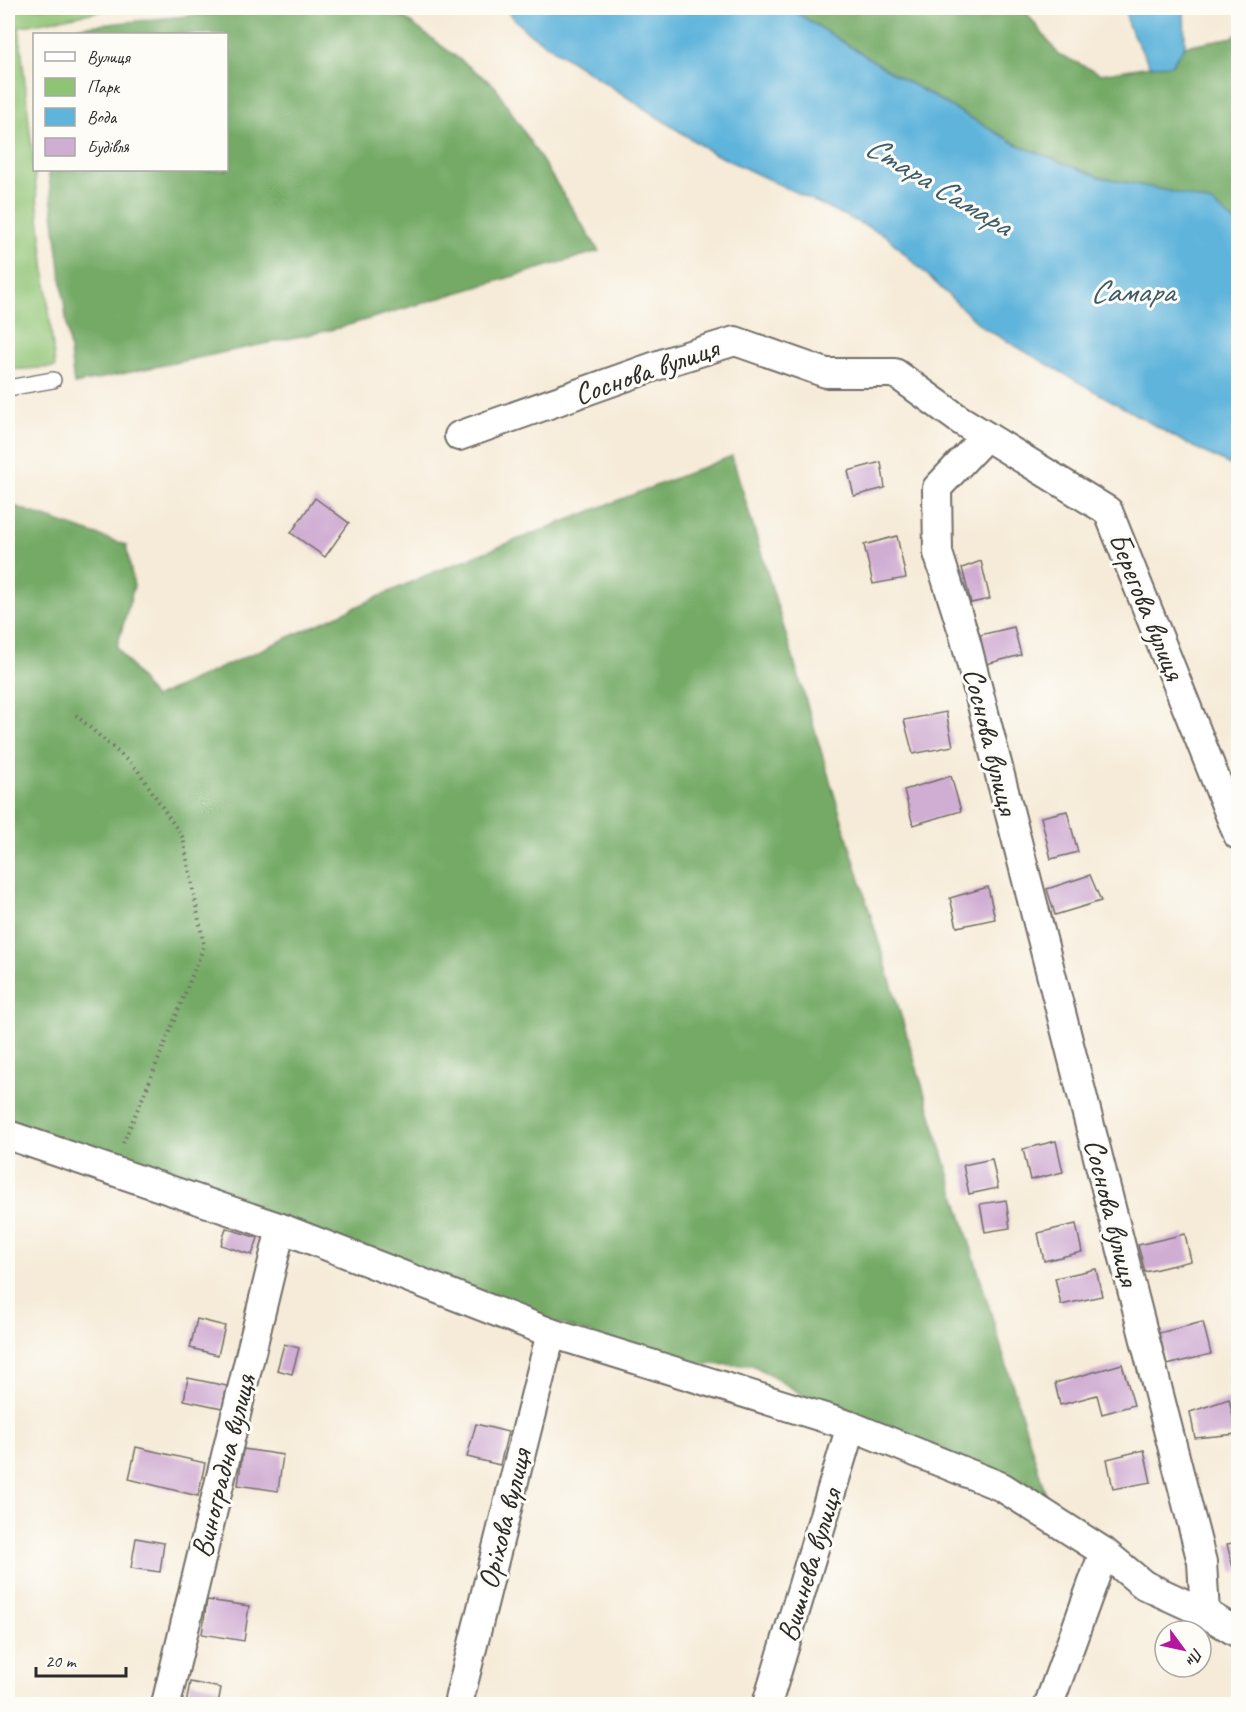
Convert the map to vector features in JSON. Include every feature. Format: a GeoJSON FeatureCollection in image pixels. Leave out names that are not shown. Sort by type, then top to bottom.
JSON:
{"type":"FeatureCollection","features":[{"type":"Feature","properties":{"kind":"street","name":"Соснова вулиця"},"geometry":{"type":"LineString","coordinates":[[459,436],[670,361],[735,341],[826,373],[895,373],[986,436],[937,489],[938,553],[964,635],[1202,1563],[1205,1614]]}},
{"type":"Feature","properties":{"kind":"street","name":"Берегова вулиця"},"geometry":{"type":"LineString","coordinates":[[986,436],[1108,511],[1239,835]]}},
{"type":"Feature","properties":{"kind":"street"},"geometry":{"type":"LineString","coordinates":[[8,1135],[281,1228],[550,1333],[851,1426],[1002,1487],[1104,1552],[1144,1585],[1239,1633]]}},
{"type":"Feature","properties":{"kind":"street","name":"Виноградна вулиця"},"geometry":{"type":"LineString","coordinates":[[166,1704],[281,1228]]}},
{"type":"Feature","properties":{"kind":"street","name":"Оріхова вулиця"},"geometry":{"type":"LineString","coordinates":[[458,1704],[550,1333]]}},
{"type":"Feature","properties":{"kind":"street","name":"Вишнева вулиця"},"geometry":{"type":"LineString","coordinates":[[767,1704],[851,1426]]}},
{"type":"Feature","properties":{"kind":"street"},"geometry":{"type":"LineString","coordinates":[[1049,1704],[1104,1552]]}},
{"type":"Feature","properties":{"kind":"lane"},"geometry":{"type":"LineString","coordinates":[[8,388],[53,380]]}},
{"type":"Feature","properties":{"kind":"path"},"geometry":{"type":"LineString","coordinates":[[76,715],[137,769],[183,838],[204,946],[111,1171]]}},
{"type":"Feature","properties":{"kind":"green space"},"geometry":{"type":"Polygon","coordinates":[[[8,8],[116,8],[19,27],[55,367],[8,370],[8,8]]]}},
{"type":"Feature","properties":{"kind":"green space"},"geometry":{"type":"Polygon","coordinates":[[[265,8],[391,8],[495,86],[599,251],[335,329],[74,384],[48,171],[228,171],[228,33],[72,33],[78,27],[265,8]]]}},
{"type":"Feature","properties":{"kind":"green space"},"geometry":{"type":"Polygon","coordinates":[[[789,8],[1023,8],[1058,54],[1101,74],[1171,65],[1185,46],[1233,37],[1238,33],[1238,224],[1211,203],[1173,192],[1099,177],[1018,145],[899,77],[789,8]]]}},
{"type":"Feature","properties":{"kind":"green space"},"geometry":{"type":"Polygon","coordinates":[[[732,456],[1047,1499],[803,1395],[753,1365],[683,1364],[474,1296],[57,1137],[8,1121],[8,504],[126,545],[134,586],[117,647],[154,698],[429,574],[732,456]]]}},
{"type":"Feature","properties":{"kind":"water","name":"Самара"},"geometry":{"type":"Polygon","coordinates":[[[504,8],[789,8],[899,77],[1018,145],[1099,177],[1173,192],[1211,203],[1238,224],[1238,469],[1182,441],[982,327],[885,235],[711,152],[527,32],[504,8]]]}},
{"type":"Feature","properties":{"kind":"water"},"geometry":{"type":"Polygon","coordinates":[[[1126,8],[1184,8],[1185,46],[1171,65],[1150,66],[1128,25],[1126,8]]]}},
{"type":"Feature","properties":{"kind":"building"},"geometry":{"type":"Polygon","coordinates":[[[881,462],[885,488],[854,496],[848,471],[881,462]]]}},
{"type":"Feature","properties":{"kind":"building"},"geometry":{"type":"Polygon","coordinates":[[[315,498],[349,523],[325,557],[291,533],[315,498]]]}},
{"type":"Feature","properties":{"kind":"building"},"geometry":{"type":"Polygon","coordinates":[[[897,536],[906,578],[873,584],[864,545],[897,536]]]}},
{"type":"Feature","properties":{"kind":"building"},"geometry":{"type":"Polygon","coordinates":[[[981,561],[990,599],[971,603],[962,568],[981,561]]]}},
{"type":"Feature","properties":{"kind":"building"},"geometry":{"type":"Polygon","coordinates":[[[1014,627],[1021,655],[986,664],[980,635],[1014,627]]]}},
{"type":"Feature","properties":{"kind":"building"},"geometry":{"type":"Polygon","coordinates":[[[946,712],[953,746],[913,754],[904,720],[946,712]]]}},
{"type":"Feature","properties":{"kind":"building"},"geometry":{"type":"Polygon","coordinates":[[[951,776],[961,811],[913,825],[904,790],[951,776]]]}},
{"type":"Feature","properties":{"kind":"building"},"geometry":{"type":"Polygon","coordinates":[[[1067,811],[1078,852],[1051,859],[1041,817],[1067,811]]]}},
{"type":"Feature","properties":{"kind":"building"},"geometry":{"type":"Polygon","coordinates":[[[1090,875],[1101,901],[1055,915],[1047,889],[1090,875]]]}},
{"type":"Feature","properties":{"kind":"building"},"geometry":{"type":"Polygon","coordinates":[[[988,887],[995,919],[957,927],[950,898],[988,887]]]}},
{"type":"Feature","properties":{"kind":"building"},"geometry":{"type":"Polygon","coordinates":[[[1056,1141],[1063,1172],[1030,1180],[1023,1149],[1056,1141]]]}},
{"type":"Feature","properties":{"kind":"building"},"geometry":{"type":"Polygon","coordinates":[[[992,1159],[998,1188],[969,1194],[963,1165],[992,1159]]]}},
{"type":"Feature","properties":{"kind":"building"},"geometry":{"type":"Polygon","coordinates":[[[1006,1200],[1010,1228],[985,1232],[980,1204],[1006,1200]]]}},
{"type":"Feature","properties":{"kind":"building"},"geometry":{"type":"Polygon","coordinates":[[[1076,1224],[1082,1252],[1044,1261],[1038,1233],[1076,1224]]]}},
{"type":"Feature","properties":{"kind":"building"},"geometry":{"type":"Polygon","coordinates":[[[226,1228],[258,1238],[252,1255],[221,1245],[226,1228]]]}},
{"type":"Feature","properties":{"kind":"building"},"geometry":{"type":"Polygon","coordinates":[[[1185,1234],[1191,1261],[1145,1272],[1138,1245],[1185,1234]]]}},
{"type":"Feature","properties":{"kind":"building"},"geometry":{"type":"Polygon","coordinates":[[[1096,1269],[1102,1296],[1061,1305],[1055,1278],[1096,1269]]]}},
{"type":"Feature","properties":{"kind":"building"},"geometry":{"type":"Polygon","coordinates":[[[197,1319],[225,1326],[218,1355],[190,1348],[197,1319]]]}},
{"type":"Feature","properties":{"kind":"building"},"geometry":{"type":"Polygon","coordinates":[[[1203,1322],[1211,1354],[1167,1365],[1159,1333],[1203,1322]]]}},
{"type":"Feature","properties":{"kind":"building"},"geometry":{"type":"Polygon","coordinates":[[[284,1344],[299,1348],[292,1374],[277,1370],[284,1344]]]}},
{"type":"Feature","properties":{"kind":"building"},"geometry":{"type":"Polygon","coordinates":[[[1122,1364],[1134,1405],[1102,1414],[1097,1395],[1060,1405],[1055,1383],[1122,1364]]]}},
{"type":"Feature","properties":{"kind":"building"},"geometry":{"type":"Polygon","coordinates":[[[188,1378],[227,1386],[222,1408],[184,1400],[188,1378]]]}},
{"type":"Feature","properties":{"kind":"building"},"geometry":{"type":"Polygon","coordinates":[[[1229,1399],[1237,1434],[1195,1438],[1190,1412],[1229,1399]]]}},
{"type":"Feature","properties":{"kind":"building"},"geometry":{"type":"Polygon","coordinates":[[[476,1424],[508,1432],[500,1465],[467,1457],[476,1424]]]}},
{"type":"Feature","properties":{"kind":"building"},"geometry":{"type":"Polygon","coordinates":[[[136,1447],[205,1463],[198,1496],[129,1479],[136,1447]]]}},
{"type":"Feature","properties":{"kind":"building"},"geometry":{"type":"Polygon","coordinates":[[[243,1449],[283,1455],[278,1491],[238,1485],[243,1449]]]}},
{"type":"Feature","properties":{"kind":"building"},"geometry":{"type":"Polygon","coordinates":[[[1144,1450],[1151,1482],[1113,1489],[1107,1459],[1144,1450]]]}},
{"type":"Feature","properties":{"kind":"building"},"geometry":{"type":"Polygon","coordinates":[[[136,1538],[164,1543],[160,1572],[131,1568],[136,1538]]]}},
{"type":"Feature","properties":{"kind":"building"},"geometry":{"type":"Polygon","coordinates":[[[1238,1542],[1238,1572],[1234,1572],[1227,1544],[1238,1542]]]}},
{"type":"Feature","properties":{"kind":"building"},"geometry":{"type":"Polygon","coordinates":[[[207,1600],[249,1606],[244,1641],[202,1634],[207,1600]]]}},
{"type":"Feature","properties":{"kind":"building"},"geometry":{"type":"Polygon","coordinates":[[[190,1682],[221,1688],[218,1704],[186,1704],[190,1682]]]}},
{"type":"Feature","properties":{"kind":"water label","name":"Стара Самара"},"geometry":{"type":"Point","coordinates":[939,185]}}]}
